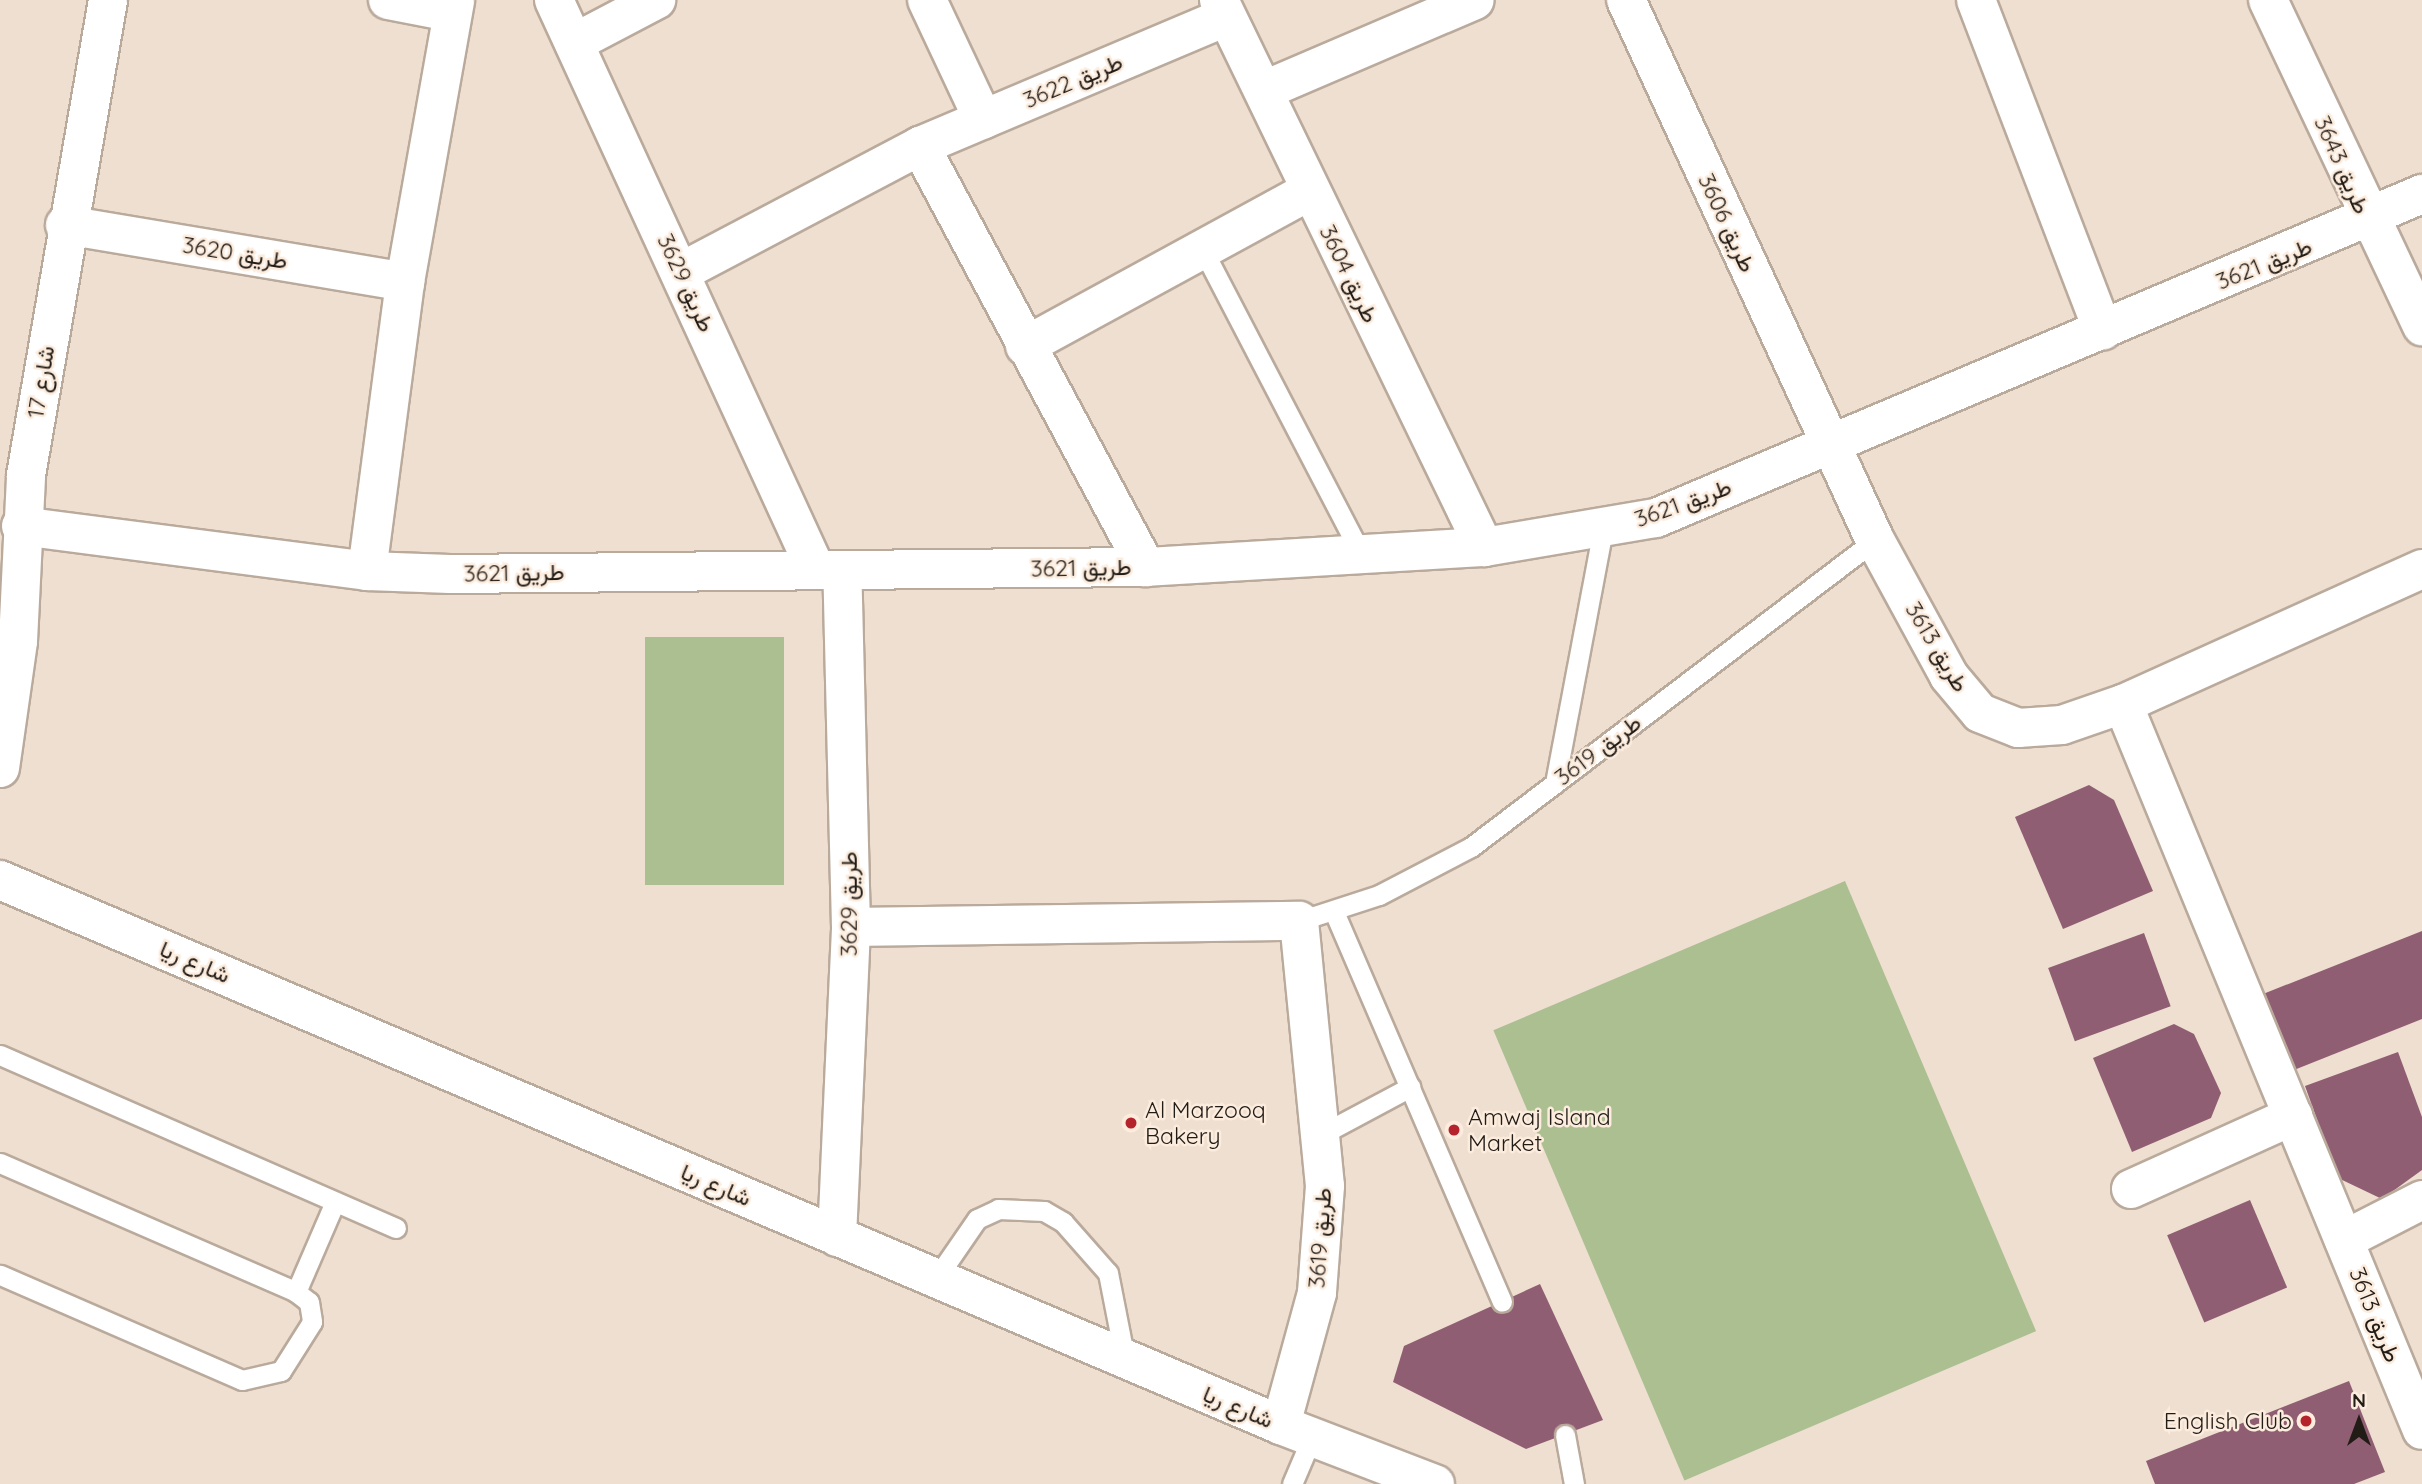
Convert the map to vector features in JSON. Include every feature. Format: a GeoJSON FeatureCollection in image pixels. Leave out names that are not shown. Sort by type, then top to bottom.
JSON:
{"type":"FeatureCollection","features":[{"type":"Feature","properties":{"kind":"street","name":"شارع 17"},"geometry":{"type":"LineString","coordinates":[[0,768],[17,654],[21,526],[65,225],[108,0]]}},
{"type":"Feature","properties":{"kind":"street"},"geometry":{"type":"LineString","coordinates":[[367,572],[405,282],[452,6],[388,0]]}},
{"type":"Feature","properties":{"kind":"street","name":"طريق 3629"},"geometry":{"type":"LineString","coordinates":[[554,0],[681,272],[828,569],[851,926],[837,1237]]}},
{"type":"Feature","properties":{"kind":"street"},"geometry":{"type":"LineString","coordinates":[[574,43],[656,0]]}},
{"type":"Feature","properties":{"kind":"street"},"geometry":{"type":"LineString","coordinates":[[927,0],[983,119]]}},
{"type":"Feature","properties":{"kind":"street"},"geometry":{"type":"LineString","coordinates":[[1265,90],[1475,0]]}},
{"type":"Feature","properties":{"kind":"street","name":"طريق 3606"},"geometry":{"type":"LineString","coordinates":[[1626,0],[1829,446]]}},
{"type":"Feature","properties":{"kind":"street"},"geometry":{"type":"LineString","coordinates":[[1976,0],[2103,330]]}},
{"type":"Feature","properties":{"kind":"street","name":"طريق 3643"},"geometry":{"type":"LineString","coordinates":[[2268,0],[2368,222],[2422,327]]}},
{"type":"Feature","properties":{"kind":"street","name":"طريق 3622"},"geometry":{"type":"LineString","coordinates":[[681,272],[920,146],[1223,8]]}},
{"type":"Feature","properties":{"kind":"street","name":"طريق 3604"},"geometry":{"type":"LineString","coordinates":[[1223,8],[1265,90],[1308,192],[1484,547]]}},
{"type":"Feature","properties":{"kind":"street"},"geometry":{"type":"LineString","coordinates":[[920,146],[1146,567]]}},
{"type":"Feature","properties":{"kind":"street"},"geometry":{"type":"LineString","coordinates":[[1025,346],[1308,192]]}},
{"type":"Feature","properties":{"kind":"street","name":"طريق 3621"},"geometry":{"type":"LineString","coordinates":[[21,526],[367,572],[1146,567],[1484,547],[1656,517],[2368,222],[2422,194]]}},
{"type":"Feature","properties":{"kind":"street","name":"طريق 3620"},"geometry":{"type":"LineString","coordinates":[[65,225],[405,282]]}},
{"type":"Feature","properties":{"kind":"street","name":"طريق 3613"},"geometry":{"type":"LineString","coordinates":[[1829,446],[1875,540],[1949,676],[1980,713],[2018,728],[2062,725],[2123,704],[2422,569]]}},
{"type":"Feature","properties":{"kind":"street","name":"طريق 3613"},"geometry":{"type":"LineString","coordinates":[[2123,704],[2422,1430]]}},
{"type":"Feature","properties":{"kind":"street","name":"شارع ريا"},"geometry":{"type":"LineString","coordinates":[[0,880],[1125,1360],[1435,1484]]}},
{"type":"Feature","properties":{"kind":"street","name":"طريق 3619"},"geometry":{"type":"LineString","coordinates":[[851,926],[1317,918],[1324,1133],[1317,1293],[1297,1431]]}},
{"type":"Feature","properties":{"kind":"street"},"geometry":{"type":"LineString","coordinates":[[2131,1189],[2293,1116]]}},
{"type":"Feature","properties":{"kind":"street","name":"طريق 3613"},"geometry":{"type":"LineString","coordinates":[[2344,1240],[2422,1200]]}},
{"type":"Feature","properties":{"kind":"lane"},"geometry":{"type":"LineString","coordinates":[[1203,250],[1361,554]]}},
{"type":"Feature","properties":{"kind":"lane"},"geometry":{"type":"LineString","coordinates":[[1555,783],[1603,528]]}},
{"type":"Feature","properties":{"kind":"lane","name":"طريق 3619"},"geometry":{"type":"LineString","coordinates":[[1317,918],[1427,874],[1555,783],[1875,540]]}},
{"type":"Feature","properties":{"kind":"lane"},"geometry":{"type":"LineString","coordinates":[[1317,918],[1410,1087],[1502,1301]]}},
{"type":"Feature","properties":{"kind":"lane"},"geometry":{"type":"LineString","coordinates":[[0,1055],[396,1228]]}},
{"type":"Feature","properties":{"kind":"lane"},"geometry":{"type":"LineString","coordinates":[[1324,1133],[1410,1087]]}},
{"type":"Feature","properties":{"kind":"lane"},"geometry":{"type":"LineString","coordinates":[[0,1163],[296,1292],[313,1312],[291,1362],[270,1377],[242,1380],[0,1275]]}},
{"type":"Feature","properties":{"kind":"lane"},"geometry":{"type":"LineString","coordinates":[[296,1292],[335,1202]]}},
{"type":"Feature","properties":{"kind":"lane"},"geometry":{"type":"LineString","coordinates":[[935,1280],[977,1219],[998,1209],[1044,1211],[1063,1222],[1108,1273],[1125,1360]]}},
{"type":"Feature","properties":{"kind":"lane"},"geometry":{"type":"LineString","coordinates":[[1292,1484],[1297,1431]]}},
{"type":"Feature","properties":{"kind":"lane"},"geometry":{"type":"LineString","coordinates":[[1565,1435],[1574,1484]]}},
{"type":"Feature","properties":{"kind":"green space"},"geometry":{"type":"Polygon","coordinates":[[[645,637],[784,637],[784,885],[645,885],[645,637]]]}},
{"type":"Feature","properties":{"kind":"green space"},"geometry":{"type":"Polygon","coordinates":[[[1845,881],[2036,1331],[1684,1480],[1493,1030],[1845,881]]]}},
{"type":"Feature","properties":{"kind":"building"},"geometry":{"type":"Polygon","coordinates":[[[2089,785],[2114,800],[2153,891],[2063,929],[2015,817],[2089,785]]]}},
{"type":"Feature","properties":{"kind":"building"},"geometry":{"type":"Polygon","coordinates":[[[2422,931],[2422,1019],[2294,1070],[2263,994],[2422,931]]]}},
{"type":"Feature","properties":{"kind":"building"},"geometry":{"type":"Polygon","coordinates":[[[2144,933],[2171,1006],[2075,1041],[2048,968],[2144,933]]]}},
{"type":"Feature","properties":{"kind":"building"},"geometry":{"type":"Polygon","coordinates":[[[2174,1024],[2194,1034],[2221,1093],[2211,1118],[2132,1152],[2093,1058],[2174,1024]]]}},
{"type":"Feature","properties":{"kind":"building"},"geometry":{"type":"Polygon","coordinates":[[[2398,1052],[2422,1117],[2422,1170],[2382,1199],[2338,1178],[2305,1086],[2398,1052]]]}},
{"type":"Feature","properties":{"kind":"building"},"geometry":{"type":"Polygon","coordinates":[[[2250,1200],[2287,1287],[2204,1323],[2167,1235],[2250,1200]]]}},
{"type":"Feature","properties":{"kind":"building"},"geometry":{"type":"Polygon","coordinates":[[[1540,1284],[1603,1420],[1526,1449],[1393,1382],[1404,1346],[1540,1284]]]}},
{"type":"Feature","properties":{"kind":"building","name":"English Club"},"geometry":{"type":"Polygon","coordinates":[[[2349,1381],[2385,1472],[2354,1484],[2155,1484],[2146,1461],[2349,1381]]]}},
{"type":"Feature","properties":{"kind":"place","name":"Al Marzooq Bakery"},"geometry":{"type":"Point","coordinates":[1131,1123]}},
{"type":"Feature","properties":{"kind":"place","name":"Amwaj Island Market"},"geometry":{"type":"Point","coordinates":[1454,1130]}},
{"type":"Feature","properties":{"kind":"place","name":"English Club"},"geometry":{"type":"Point","coordinates":[2306,1421]}}]}
